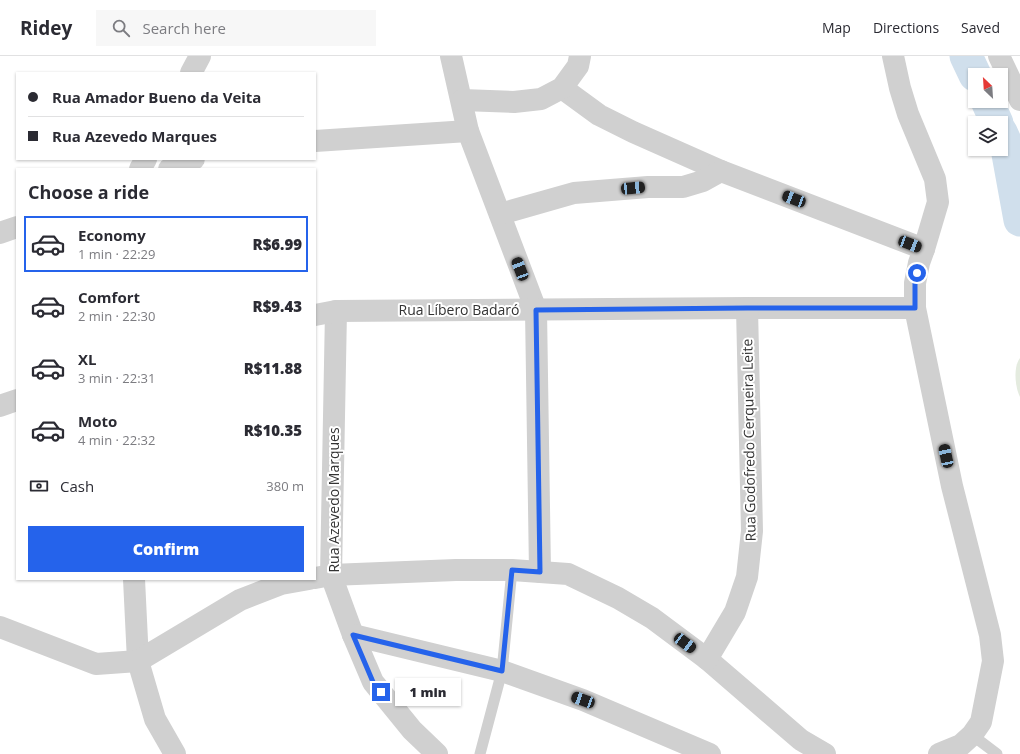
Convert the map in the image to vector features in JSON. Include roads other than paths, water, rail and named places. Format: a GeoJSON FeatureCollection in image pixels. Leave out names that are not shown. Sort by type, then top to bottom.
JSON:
{"type":"FeatureCollection","features":[{"type":"Feature","properties":{"kind":"street"},"geometry":{"type":"LineString","coordinates":[[192,72],[200,56]]}},
{"type":"Feature","properties":{"kind":"street"},"geometry":{"type":"LineString","coordinates":[[451,56],[468,131],[536,310],[540,572]]}},
{"type":"Feature","properties":{"kind":"street"},"geometry":{"type":"LineString","coordinates":[[462,100],[514,102],[542,99],[562,88],[578,66],[580,56]]}},
{"type":"Feature","properties":{"kind":"street"},"geometry":{"type":"LineString","coordinates":[[893,56],[900,88],[908,114],[935,179],[938,202],[919,263],[915,282],[915,308],[952,486],[990,635],[993,661],[981,722],[966,745],[939,754]]}},
{"type":"Feature","properties":{"kind":"street"},"geometry":{"type":"LineString","coordinates":[[999,56],[1020,100]]}},
{"type":"Feature","properties":{"kind":"street"},"geometry":{"type":"LineString","coordinates":[[562,88],[599,115],[633,132],[721,171],[924,249]]}},
{"type":"Feature","properties":{"kind":"street"},"geometry":{"type":"LineString","coordinates":[[316,141],[468,131]]}},
{"type":"Feature","properties":{"kind":"street"},"geometry":{"type":"LineString","coordinates":[[172,168],[192,160]]}},
{"type":"Feature","properties":{"kind":"street"},"geometry":{"type":"LineString","coordinates":[[500,214],[574,193],[648,187],[683,187],[703,181],[721,171]]}},
{"type":"Feature","properties":{"kind":"street"},"geometry":{"type":"LineString","coordinates":[[0,233],[16,227]]}},
{"type":"Feature","properties":{"kind":"street","name":"Rua Godofredo Cerqueira Leite"},"geometry":{"type":"LineString","coordinates":[[707,660],[735,612],[747,577],[752,531],[747,308]]}},
{"type":"Feature","properties":{"kind":"street","name":"Rua Líbero Badaró"},"geometry":{"type":"LineString","coordinates":[[316,315],[336,311],[915,308]]}},
{"type":"Feature","properties":{"kind":"street","name":"Rua Azevedo Marques"},"geometry":{"type":"LineString","coordinates":[[336,311],[323,576],[353,635],[373,682],[412,730],[438,754]]}},
{"type":"Feature","properties":{"kind":"street"},"geometry":{"type":"LineString","coordinates":[[0,406],[16,400]]}},
{"type":"Feature","properties":{"kind":"street"},"geometry":{"type":"LineString","coordinates":[[323,576],[456,570],[512,570],[568,574],[618,598],[652,618],[707,660],[798,747],[825,754]]}},
{"type":"Feature","properties":{"kind":"street"},"geometry":{"type":"LineString","coordinates":[[134,580],[138,661],[155,719],[175,754]]}},
{"type":"Feature","properties":{"kind":"street"},"geometry":{"type":"LineString","coordinates":[[0,627],[96,664],[138,661],[210,616],[240,600],[281,584],[303,580]]}},
{"type":"Feature","properties":{"kind":"street"},"geometry":{"type":"LineString","coordinates":[[353,635],[502,671],[583,700],[710,754]]}},
{"type":"Feature","properties":{"kind":"lane"},"geometry":{"type":"LineString","coordinates":[[480,754],[502,671],[512,570]]}},
{"type":"Feature","properties":{"kind":"lane"},"geometry":{"type":"LineString","coordinates":[[966,745],[997,754]]}},
{"type":"Feature","properties":{"kind":"waterway"},"geometry":{"type":"LineString","coordinates":[[966,56],[972,68]]}},
{"type":"Feature","properties":{"kind":"waterway"},"geometry":{"type":"LineString","coordinates":[[990,108],[994,116]]}},
{"type":"Feature","properties":{"kind":"waterway"},"geometry":{"type":"LineString","coordinates":[[1008,154],[1020,220]]}}]}
